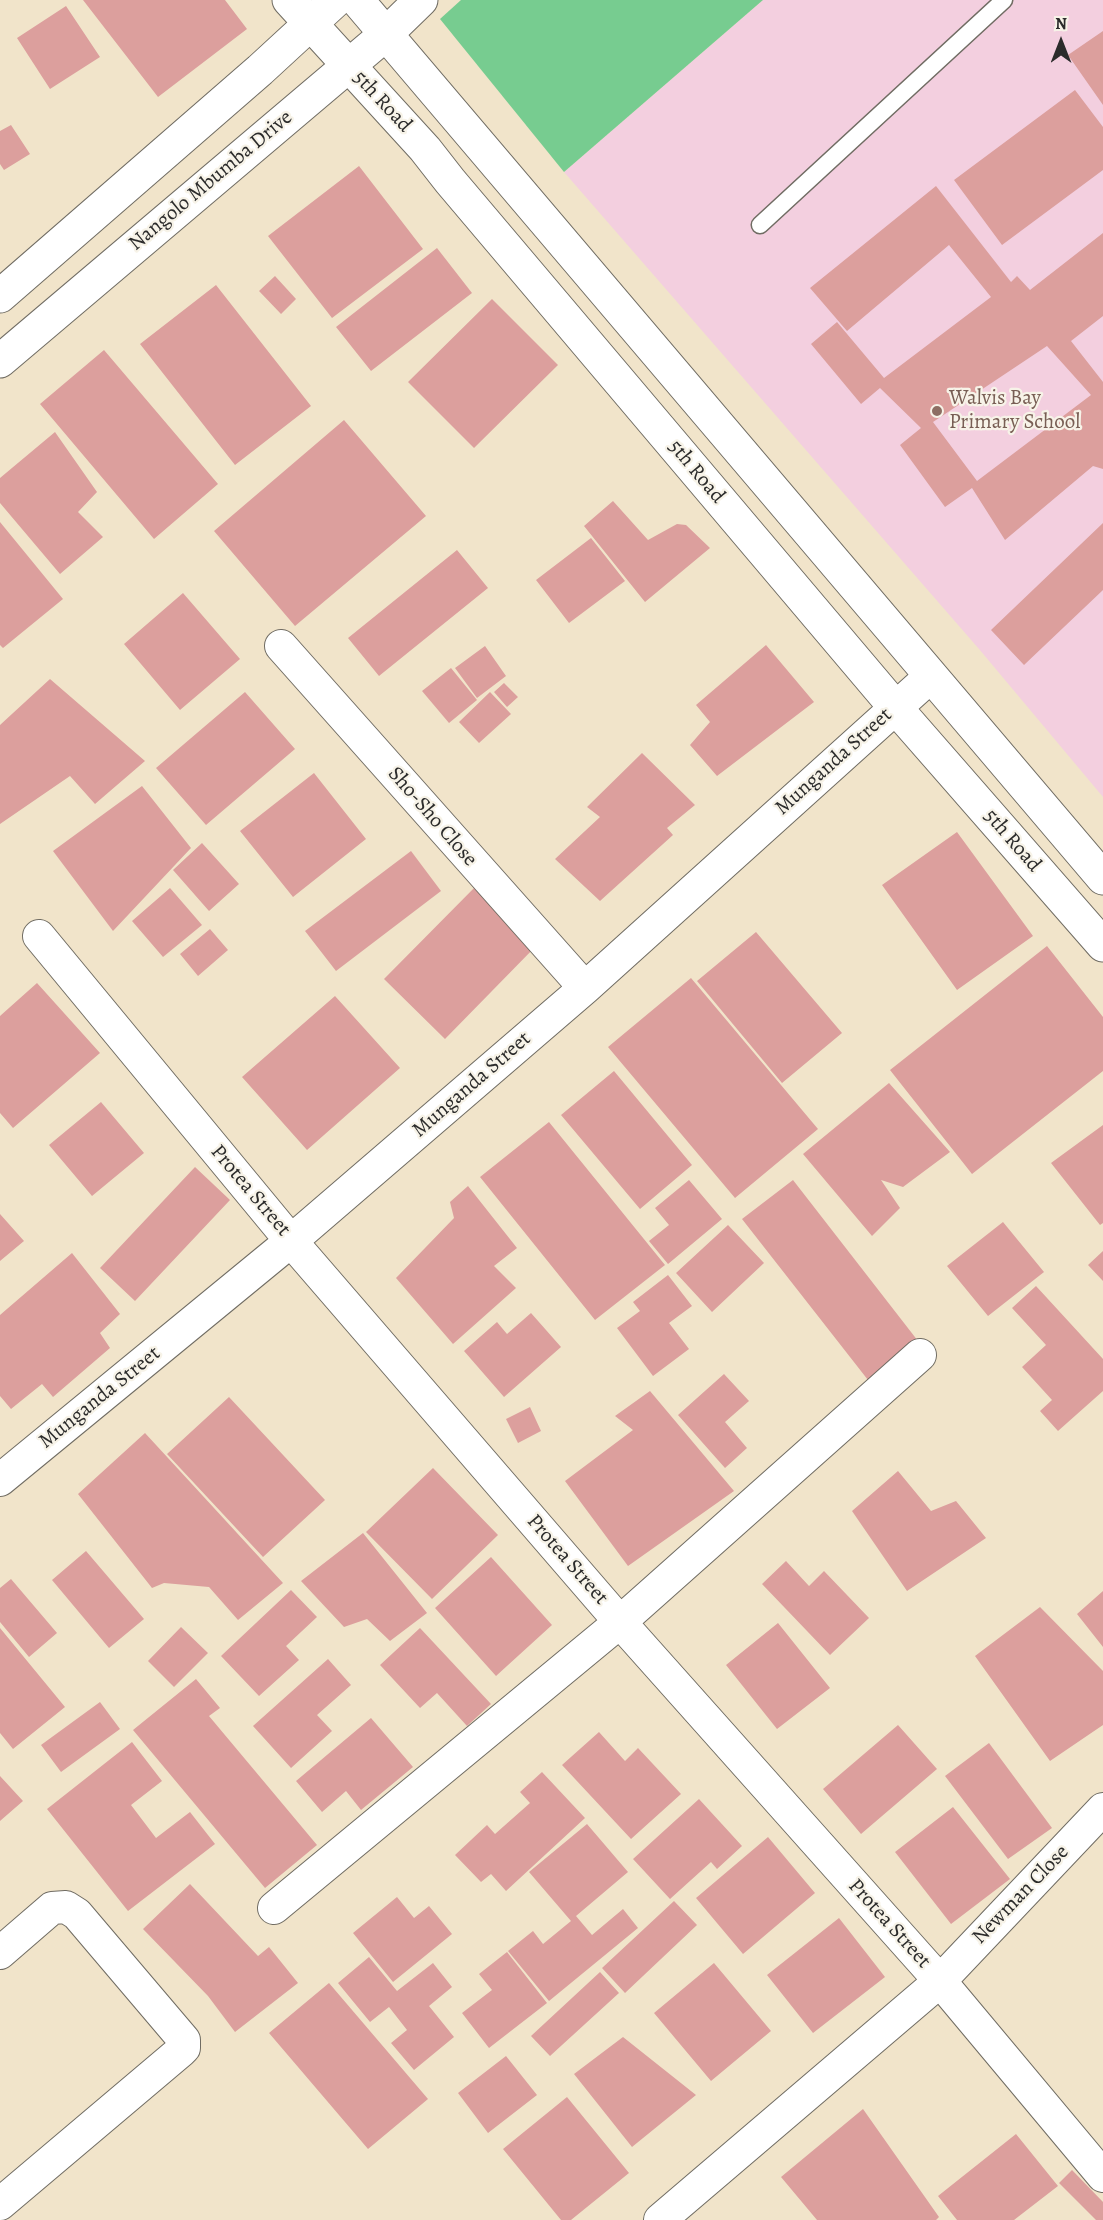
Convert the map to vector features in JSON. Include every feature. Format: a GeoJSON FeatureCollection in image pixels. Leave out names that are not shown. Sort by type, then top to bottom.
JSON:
{"type":"FeatureCollection","features":[{"type":"Feature","properties":{"kind":"main road"},"geometry":{"type":"LineString","coordinates":[[0,296],[260,70],[299,12],[336,0]]}},
{"type":"Feature","properties":{"kind":"main road"},"geometry":{"type":"LineString","coordinates":[[357,0],[1103,878]]}},
{"type":"Feature","properties":{"kind":"main road","name":"Nangolo Mbumba Drive"},"geometry":{"type":"LineString","coordinates":[[0,361],[386,34],[421,0]]}},
{"type":"Feature","properties":{"kind":"main road","name":"5th Road"},"geometry":{"type":"LineString","coordinates":[[299,12],[425,149],[457,190],[895,707],[1103,945]]}},
{"type":"Feature","properties":{"kind":"street","name":"Sho-Sho Close"},"geometry":{"type":"LineString","coordinates":[[281,646],[585,988]]}},
{"type":"Feature","properties":{"kind":"street","name":"Munganda Street"},"geometry":{"type":"LineString","coordinates":[[0,1480],[291,1240],[585,988],[931,676]]}},
{"type":"Feature","properties":{"kind":"street","name":"Protea Street"},"geometry":{"type":"LineString","coordinates":[[39,936],[291,1240],[620,1622],[940,1981],[1103,2176]]}},
{"type":"Feature","properties":{"kind":"street"},"geometry":{"type":"LineString","coordinates":[[273,1908],[620,1622],[920,1355]]}},
{"type":"Feature","properties":{"kind":"street","name":"Newman Close"},"geometry":{"type":"LineString","coordinates":[[660,2220],[940,1981],[1103,1809]]}},
{"type":"Feature","properties":{"kind":"street"},"geometry":{"type":"LineString","coordinates":[[0,1953],[52,1908],[66,1907],[77,1914],[184,2040],[184,2048],[0,2204]]}},
{"type":"Feature","properties":{"kind":"lane"},"geometry":{"type":"LineString","coordinates":[[760,225],[1004,0]]}},
{"type":"Feature","properties":{"kind":"shaded area","name":"Walvis Bay Primary School"},"geometry":{"type":"Polygon","coordinates":[[[763,0],[1103,0],[1103,797],[979,649],[564,172],[763,0]]]}},
{"type":"Feature","properties":{"kind":"green space"},"geometry":{"type":"Polygon","coordinates":[[[461,0],[763,0],[564,172],[440,19],[461,0]]]}},
{"type":"Feature","properties":{"kind":"building"},"geometry":{"type":"Polygon","coordinates":[[[83,0],[225,0],[247,29],[158,97],[83,0]]]}},
{"type":"Feature","properties":{"kind":"building"},"geometry":{"type":"Polygon","coordinates":[[[66,6],[100,57],[50,89],[17,38],[66,6]]]}},
{"type":"Feature","properties":{"kind":"building"},"geometry":{"type":"Polygon","coordinates":[[[1103,31],[1103,105],[1068,55],[1103,31]]]}},
{"type":"Feature","properties":{"kind":"building"},"geometry":{"type":"Polygon","coordinates":[[[1075,90],[1103,127],[1103,170],[1002,245],[954,180],[1075,90]]]}},
{"type":"Feature","properties":{"kind":"building"},"geometry":{"type":"Polygon","coordinates":[[[11,125],[30,154],[4,170],[0,164],[0,131],[11,125]]]}},
{"type":"Feature","properties":{"kind":"building"},"geometry":{"type":"Polygon","coordinates":[[[359,166],[423,249],[332,318],[268,236],[359,166]]]}},
{"type":"Feature","properties":{"kind":"building"},"geometry":{"type":"Polygon","coordinates":[[[936,186],[1011,282],[1017,276],[1030,290],[1103,233],[1103,316],[1071,341],[1103,382],[1103,469],[1093,466],[1005,540],[972,488],[945,507],[900,445],[921,428],[880,388],[861,404],[811,344],[837,322],[884,378],[991,297],[949,245],[847,331],[810,288],[936,186]],[[1047,346],[933,422],[977,481],[1091,395],[1047,346]]]}},
{"type":"Feature","properties":{"kind":"building"},"geometry":{"type":"Polygon","coordinates":[[[437,248],[472,293],[371,371],[336,327],[437,248]]]}},
{"type":"Feature","properties":{"kind":"building"},"geometry":{"type":"Polygon","coordinates":[[[275,276],[296,299],[281,314],[259,291],[275,276]]]}},
{"type":"Feature","properties":{"kind":"building"},"geometry":{"type":"Polygon","coordinates":[[[216,285],[311,406],[235,465],[140,344],[216,285]]]}},
{"type":"Feature","properties":{"kind":"building"},"geometry":{"type":"Polygon","coordinates":[[[492,299],[558,365],[474,448],[408,382],[492,299]]]}},
{"type":"Feature","properties":{"kind":"building"},"geometry":{"type":"Polygon","coordinates":[[[104,350],[218,484],[154,539],[40,404],[104,350]]]}},
{"type":"Feature","properties":{"kind":"building"},"geometry":{"type":"Polygon","coordinates":[[[344,420],[426,516],[295,626],[214,531],[344,420]]]}},
{"type":"Feature","properties":{"kind":"building"},"geometry":{"type":"Polygon","coordinates":[[[55,432],[97,492],[78,512],[103,537],[60,574],[0,503],[0,478],[55,432]]]}},
{"type":"Feature","properties":{"kind":"building"},"geometry":{"type":"Polygon","coordinates":[[[613,501],[648,540],[677,524],[686,525],[710,548],[645,602],[584,526],[613,501]]]}},
{"type":"Feature","properties":{"kind":"building"},"geometry":{"type":"Polygon","coordinates":[[[0,522],[63,599],[3,648],[0,645],[0,522]]]}},
{"type":"Feature","properties":{"kind":"building"},"geometry":{"type":"Polygon","coordinates":[[[1103,523],[1103,590],[1024,665],[991,630],[1103,523]]]}},
{"type":"Feature","properties":{"kind":"building"},"geometry":{"type":"Polygon","coordinates":[[[591,538],[625,581],[569,623],[536,580],[591,538]]]}},
{"type":"Feature","properties":{"kind":"building"},"geometry":{"type":"Polygon","coordinates":[[[457,550],[488,588],[379,676],[348,638],[457,550]]]}},
{"type":"Feature","properties":{"kind":"building"},"geometry":{"type":"Polygon","coordinates":[[[183,593],[240,659],[180,710],[124,644],[183,593]]]}},
{"type":"Feature","properties":{"kind":"building"},"geometry":{"type":"Polygon","coordinates":[[[766,645],[814,702],[717,776],[690,745],[710,722],[696,705],[766,645]]]}},
{"type":"Feature","properties":{"kind":"building"},"geometry":{"type":"Polygon","coordinates":[[[485,646],[506,676],[477,698],[455,668],[485,646]]]}},
{"type":"Feature","properties":{"kind":"building"},"geometry":{"type":"Polygon","coordinates":[[[451,668],[477,700],[449,723],[422,691],[451,668]]]}},
{"type":"Feature","properties":{"kind":"building"},"geometry":{"type":"Polygon","coordinates":[[[50,679],[145,761],[95,804],[70,776],[0,824],[0,725],[50,679]]]}},
{"type":"Feature","properties":{"kind":"building"},"geometry":{"type":"Polygon","coordinates":[[[504,683],[518,697],[507,707],[494,692],[504,683]]]}},
{"type":"Feature","properties":{"kind":"building"},"geometry":{"type":"Polygon","coordinates":[[[245,692],[295,749],[206,825],[156,768],[245,692]]]}},
{"type":"Feature","properties":{"kind":"building"},"geometry":{"type":"Polygon","coordinates":[[[490,692],[511,714],[479,743],[459,722],[490,692]]]}},
{"type":"Feature","properties":{"kind":"building"},"geometry":{"type":"Polygon","coordinates":[[[642,753],[695,805],[667,828],[673,835],[600,901],[555,859],[600,817],[587,807],[642,753]]]}},
{"type":"Feature","properties":{"kind":"building"},"geometry":{"type":"Polygon","coordinates":[[[314,773],[366,839],[293,897],[240,831],[314,773]]]}},
{"type":"Feature","properties":{"kind":"building"},"geometry":{"type":"Polygon","coordinates":[[[142,786],[191,848],[113,931],[53,851],[142,786]]]}},
{"type":"Feature","properties":{"kind":"building"},"geometry":{"type":"Polygon","coordinates":[[[957,832],[1033,936],[957,990],[882,885],[957,832]]]}},
{"type":"Feature","properties":{"kind":"building"},"geometry":{"type":"Polygon","coordinates":[[[202,843],[239,884],[209,911],[173,870],[202,843]]]}},
{"type":"Feature","properties":{"kind":"building"},"geometry":{"type":"Polygon","coordinates":[[[411,851],[441,891],[336,971],[305,931],[411,851]]]}},
{"type":"Feature","properties":{"kind":"building"},"geometry":{"type":"Polygon","coordinates":[[[477,885],[537,945],[445,1039],[384,979],[477,885]]]}},
{"type":"Feature","properties":{"kind":"building"},"geometry":{"type":"Polygon","coordinates":[[[170,888],[202,925],[163,957],[132,921],[170,888]]]}},
{"type":"Feature","properties":{"kind":"building"},"geometry":{"type":"Polygon","coordinates":[[[210,929],[228,950],[198,976],[180,954],[210,929]]]}},
{"type":"Feature","properties":{"kind":"building"},"geometry":{"type":"Polygon","coordinates":[[[756,932],[842,1033],[782,1083],[697,981],[756,932]]]}},
{"type":"Feature","properties":{"kind":"building"},"geometry":{"type":"Polygon","coordinates":[[[1047,946],[1103,1017],[1103,1071],[972,1174],[890,1070],[1047,946]]]}},
{"type":"Feature","properties":{"kind":"building"},"geometry":{"type":"Polygon","coordinates":[[[691,978],[818,1129],[735,1198],[608,1047],[691,978]]]}},
{"type":"Feature","properties":{"kind":"building"},"geometry":{"type":"Polygon","coordinates":[[[37,983],[100,1053],[13,1128],[0,1113],[0,1016],[37,983]]]}},
{"type":"Feature","properties":{"kind":"building"},"geometry":{"type":"Polygon","coordinates":[[[335,996],[400,1068],[307,1150],[242,1077],[335,996]]]}},
{"type":"Feature","properties":{"kind":"building"},"geometry":{"type":"Polygon","coordinates":[[[614,1071],[692,1165],[640,1209],[561,1115],[614,1071]]]}},
{"type":"Feature","properties":{"kind":"building"},"geometry":{"type":"Polygon","coordinates":[[[889,1083],[950,1152],[903,1187],[881,1180],[900,1208],[872,1236],[803,1154],[889,1083]]]}},
{"type":"Feature","properties":{"kind":"building"},"geometry":{"type":"Polygon","coordinates":[[[101,1102],[144,1153],[92,1196],[49,1145],[101,1102]]]}},
{"type":"Feature","properties":{"kind":"building"},"geometry":{"type":"Polygon","coordinates":[[[549,1122],[665,1265],[595,1320],[480,1177],[549,1122]]]}},
{"type":"Feature","properties":{"kind":"building"},"geometry":{"type":"Polygon","coordinates":[[[1103,1125],[1103,1223],[1100,1225],[1051,1163],[1103,1125]]]}},
{"type":"Feature","properties":{"kind":"building"},"geometry":{"type":"Polygon","coordinates":[[[195,1167],[230,1200],[135,1301],[100,1268],[195,1167]]]}},
{"type":"Feature","properties":{"kind":"building"},"geometry":{"type":"Polygon","coordinates":[[[689,1180],[722,1219],[668,1264],[649,1241],[669,1225],[655,1208],[689,1180]]]}},
{"type":"Feature","properties":{"kind":"building"},"geometry":{"type":"Polygon","coordinates":[[[793,1180],[918,1341],[868,1380],[742,1219],[793,1180]]]}},
{"type":"Feature","properties":{"kind":"building"},"geometry":{"type":"Polygon","coordinates":[[[468,1186],[517,1248],[494,1266],[516,1288],[453,1344],[396,1278],[454,1218],[450,1202],[468,1186]]]}},
{"type":"Feature","properties":{"kind":"building"},"geometry":{"type":"Polygon","coordinates":[[[0,1214],[24,1241],[0,1261],[0,1214]]]}},
{"type":"Feature","properties":{"kind":"building"},"geometry":{"type":"Polygon","coordinates":[[[1003,1222],[1044,1272],[988,1316],[947,1266],[1003,1222]]]}},
{"type":"Feature","properties":{"kind":"building"},"geometry":{"type":"Polygon","coordinates":[[[728,1225],[764,1263],[712,1312],[676,1273],[728,1225]]]}},
{"type":"Feature","properties":{"kind":"building"},"geometry":{"type":"Polygon","coordinates":[[[1103,1251],[1103,1281],[1088,1265],[1103,1251]]]}},
{"type":"Feature","properties":{"kind":"building"},"geometry":{"type":"Polygon","coordinates":[[[72,1253],[120,1314],[100,1333],[110,1348],[53,1397],[42,1384],[11,1409],[0,1396],[0,1315],[72,1253]]]}},
{"type":"Feature","properties":{"kind":"building"},"geometry":{"type":"Polygon","coordinates":[[[668,1275],[692,1306],[669,1323],[689,1349],[653,1376],[617,1328],[640,1311],[633,1302],[668,1275]]]}},
{"type":"Feature","properties":{"kind":"building"},"geometry":{"type":"Polygon","coordinates":[[[1036,1286],[1103,1359],[1103,1391],[1058,1431],[1040,1411],[1052,1400],[1022,1367],[1046,1345],[1012,1308],[1036,1286]]]}},
{"type":"Feature","properties":{"kind":"building"},"geometry":{"type":"Polygon","coordinates":[[[531,1313],[561,1347],[504,1397],[464,1351],[497,1322],[507,1334],[531,1313]]]}},
{"type":"Feature","properties":{"kind":"building"},"geometry":{"type":"Polygon","coordinates":[[[724,1374],[749,1401],[725,1422],[747,1448],[725,1468],[678,1415],[724,1374]]]}},
{"type":"Feature","properties":{"kind":"building"},"geometry":{"type":"Polygon","coordinates":[[[650,1391],[734,1491],[628,1566],[565,1481],[633,1430],[615,1416],[650,1391]]]}},
{"type":"Feature","properties":{"kind":"building"},"geometry":{"type":"Polygon","coordinates":[[[229,1397],[325,1500],[263,1557],[167,1454],[229,1397]]]}},
{"type":"Feature","properties":{"kind":"building"},"geometry":{"type":"Polygon","coordinates":[[[530,1407],[541,1431],[518,1443],[506,1419],[530,1407]]]}},
{"type":"Feature","properties":{"kind":"building"},"geometry":{"type":"Polygon","coordinates":[[[145,1433],[283,1583],[238,1620],[209,1587],[164,1583],[152,1588],[78,1494],[145,1433]]]}},
{"type":"Feature","properties":{"kind":"building"},"geometry":{"type":"Polygon","coordinates":[[[433,1468],[498,1535],[432,1599],[366,1532],[433,1468]]]}},
{"type":"Feature","properties":{"kind":"building"},"geometry":{"type":"Polygon","coordinates":[[[898,1471],[931,1511],[956,1501],[986,1538],[907,1591],[852,1511],[898,1471]]]}},
{"type":"Feature","properties":{"kind":"building"},"geometry":{"type":"Polygon","coordinates":[[[363,1533],[427,1613],[390,1641],[367,1619],[344,1627],[301,1581],[363,1533]]]}},
{"type":"Feature","properties":{"kind":"building"},"geometry":{"type":"Polygon","coordinates":[[[86,1551],[144,1619],[109,1648],[52,1580],[86,1551]]]}},
{"type":"Feature","properties":{"kind":"building"},"geometry":{"type":"Polygon","coordinates":[[[491,1557],[552,1625],[496,1676],[435,1608],[491,1557]]]}},
{"type":"Feature","properties":{"kind":"building"},"geometry":{"type":"Polygon","coordinates":[[[786,1561],[809,1586],[824,1571],[869,1618],[830,1655],[762,1584],[786,1561]]]}},
{"type":"Feature","properties":{"kind":"building"},"geometry":{"type":"Polygon","coordinates":[[[11,1579],[57,1633],[29,1657],[0,1622],[0,1588],[11,1579]]]}},
{"type":"Feature","properties":{"kind":"building"},"geometry":{"type":"Polygon","coordinates":[[[291,1590],[317,1617],[286,1646],[299,1660],[259,1696],[221,1656],[291,1590]]]}},
{"type":"Feature","properties":{"kind":"building"},"geometry":{"type":"Polygon","coordinates":[[[1103,1591],[1103,1647],[1077,1614],[1103,1591]]]}},
{"type":"Feature","properties":{"kind":"building"},"geometry":{"type":"Polygon","coordinates":[[[1040,1607],[1103,1671],[1103,1725],[1050,1761],[975,1656],[1040,1607]]]}},
{"type":"Feature","properties":{"kind":"building"},"geometry":{"type":"Polygon","coordinates":[[[778,1623],[830,1688],[777,1729],[726,1665],[778,1623]]]}},
{"type":"Feature","properties":{"kind":"building"},"geometry":{"type":"Polygon","coordinates":[[[181,1627],[208,1653],[174,1687],[148,1661],[181,1627]]]}},
{"type":"Feature","properties":{"kind":"building"},"geometry":{"type":"Polygon","coordinates":[[[0,1628],[65,1707],[13,1749],[0,1733],[0,1628]]]}},
{"type":"Feature","properties":{"kind":"building"},"geometry":{"type":"Polygon","coordinates":[[[420,1628],[491,1704],[467,1726],[437,1693],[420,1708],[380,1665],[420,1628]]]}},
{"type":"Feature","properties":{"kind":"building"},"geometry":{"type":"Polygon","coordinates":[[[328,1659],[351,1685],[317,1715],[332,1731],[291,1768],[253,1726],[328,1659]]]}},
{"type":"Feature","properties":{"kind":"building"},"geometry":{"type":"Polygon","coordinates":[[[196,1679],[220,1708],[209,1716],[317,1845],[265,1888],[133,1730],[196,1679]]]}},
{"type":"Feature","properties":{"kind":"building"},"geometry":{"type":"Polygon","coordinates":[[[100,1702],[120,1729],[61,1772],[41,1745],[100,1702]]]}},
{"type":"Feature","properties":{"kind":"building"},"geometry":{"type":"Polygon","coordinates":[[[371,1718],[413,1767],[361,1810],[346,1791],[322,1812],[296,1781],[371,1718]]]}},
{"type":"Feature","properties":{"kind":"building"},"geometry":{"type":"Polygon","coordinates":[[[898,1725],[937,1769],[861,1834],[823,1789],[898,1725]]]}},
{"type":"Feature","properties":{"kind":"building"},"geometry":{"type":"Polygon","coordinates":[[[599,1732],[625,1761],[638,1748],[681,1794],[631,1839],[562,1765],[599,1732]]]}},
{"type":"Feature","properties":{"kind":"building"},"geometry":{"type":"Polygon","coordinates":[[[132,1742],[162,1781],[131,1805],[156,1838],[190,1812],[215,1844],[128,1911],[47,1809],[132,1742]]]}},
{"type":"Feature","properties":{"kind":"building"},"geometry":{"type":"Polygon","coordinates":[[[989,1743],[1052,1828],[1008,1859],[945,1776],[989,1743]]]}},
{"type":"Feature","properties":{"kind":"building"},"geometry":{"type":"Polygon","coordinates":[[[542,1772],[585,1818],[506,1891],[491,1874],[481,1882],[455,1855],[487,1825],[495,1834],[530,1803],[520,1792],[542,1772]]]}},
{"type":"Feature","properties":{"kind":"building"},"geometry":{"type":"Polygon","coordinates":[[[0,1776],[23,1801],[0,1821],[0,1776]]]}},
{"type":"Feature","properties":{"kind":"building"},"geometry":{"type":"Polygon","coordinates":[[[699,1799],[742,1846],[717,1869],[711,1862],[670,1899],[633,1859],[699,1799]]]}},
{"type":"Feature","properties":{"kind":"building"},"geometry":{"type":"Polygon","coordinates":[[[953,1807],[1010,1879],[951,1924],[895,1852],[953,1807]]]}},
{"type":"Feature","properties":{"kind":"building"},"geometry":{"type":"Polygon","coordinates":[[[587,1824],[628,1872],[576,1916],[592,1935],[623,1909],[638,1928],[549,2001],[508,1951],[533,1931],[543,1944],[571,1921],[529,1872],[587,1824]]]}},
{"type":"Feature","properties":{"kind":"building"},"geometry":{"type":"Polygon","coordinates":[[[768,1837],[815,1893],[743,1954],[696,1898],[768,1837]]]}},
{"type":"Feature","properties":{"kind":"building"},"geometry":{"type":"Polygon","coordinates":[[[190,1884],[258,1956],[269,1947],[298,1983],[235,2032],[208,1996],[143,1929],[190,1884]]]}},
{"type":"Feature","properties":{"kind":"building"},"geometry":{"type":"Polygon","coordinates":[[[397,1897],[414,1918],[429,1906],[452,1934],[393,1982],[353,1933],[397,1897]]]}},
{"type":"Feature","properties":{"kind":"building"},"geometry":{"type":"Polygon","coordinates":[[[674,1901],[697,1925],[625,1993],[602,1968],[674,1901]]]}},
{"type":"Feature","properties":{"kind":"building"},"geometry":{"type":"Polygon","coordinates":[[[839,1918],[885,1977],[813,2033],[767,1975],[839,1918]]]}},
{"type":"Feature","properties":{"kind":"building"},"geometry":{"type":"Polygon","coordinates":[[[507,1952],[547,2003],[489,2048],[462,2013],[492,1990],[479,1974],[507,1952]]]}},
{"type":"Feature","properties":{"kind":"building"},"geometry":{"type":"Polygon","coordinates":[[[369,1957],[397,1991],[433,1963],[452,1987],[429,2006],[454,2037],[414,2070],[391,2043],[407,2030],[389,2007],[370,2022],[338,1983],[369,1957]]]}},
{"type":"Feature","properties":{"kind":"building"},"geometry":{"type":"Polygon","coordinates":[[[714,1963],[771,2031],[711,2081],[654,2013],[714,1963]]]}},
{"type":"Feature","properties":{"kind":"building"},"geometry":{"type":"Polygon","coordinates":[[[600,1972],[619,1993],[550,2056],[531,2036],[600,1972]]]}},
{"type":"Feature","properties":{"kind":"building"},"geometry":{"type":"Polygon","coordinates":[[[329,1983],[428,2099],[368,2149],[269,2033],[329,1983]]]}},
{"type":"Feature","properties":{"kind":"building"},"geometry":{"type":"Polygon","coordinates":[[[623,2037],[696,2095],[632,2147],[574,2074],[623,2037]]]}},
{"type":"Feature","properties":{"kind":"building"},"geometry":{"type":"Polygon","coordinates":[[[506,2056],[537,2095],[488,2133],[458,2093],[506,2056]]]}},
{"type":"Feature","properties":{"kind":"building"},"geometry":{"type":"Polygon","coordinates":[[[567,2097],[629,2173],[571,2220],[561,2220],[503,2149],[567,2097]]]}},
{"type":"Feature","properties":{"kind":"building"},"geometry":{"type":"Polygon","coordinates":[[[863,2109],[939,2217],[936,2220],[817,2220],[781,2177],[863,2109]]]}},
{"type":"Feature","properties":{"kind":"building"},"geometry":{"type":"Polygon","coordinates":[[[1016,2134],[1058,2186],[1014,2220],[957,2220],[938,2196],[1016,2134]]]}},
{"type":"Feature","properties":{"kind":"building"},"geometry":{"type":"Polygon","coordinates":[[[1072,2170],[1103,2202],[1103,2220],[1096,2220],[1059,2183],[1072,2170]]]}},
{"type":"Feature","properties":{"kind":"place","name":"Walvis Bay Primary School"},"geometry":{"type":"Point","coordinates":[937,411]}}]}
